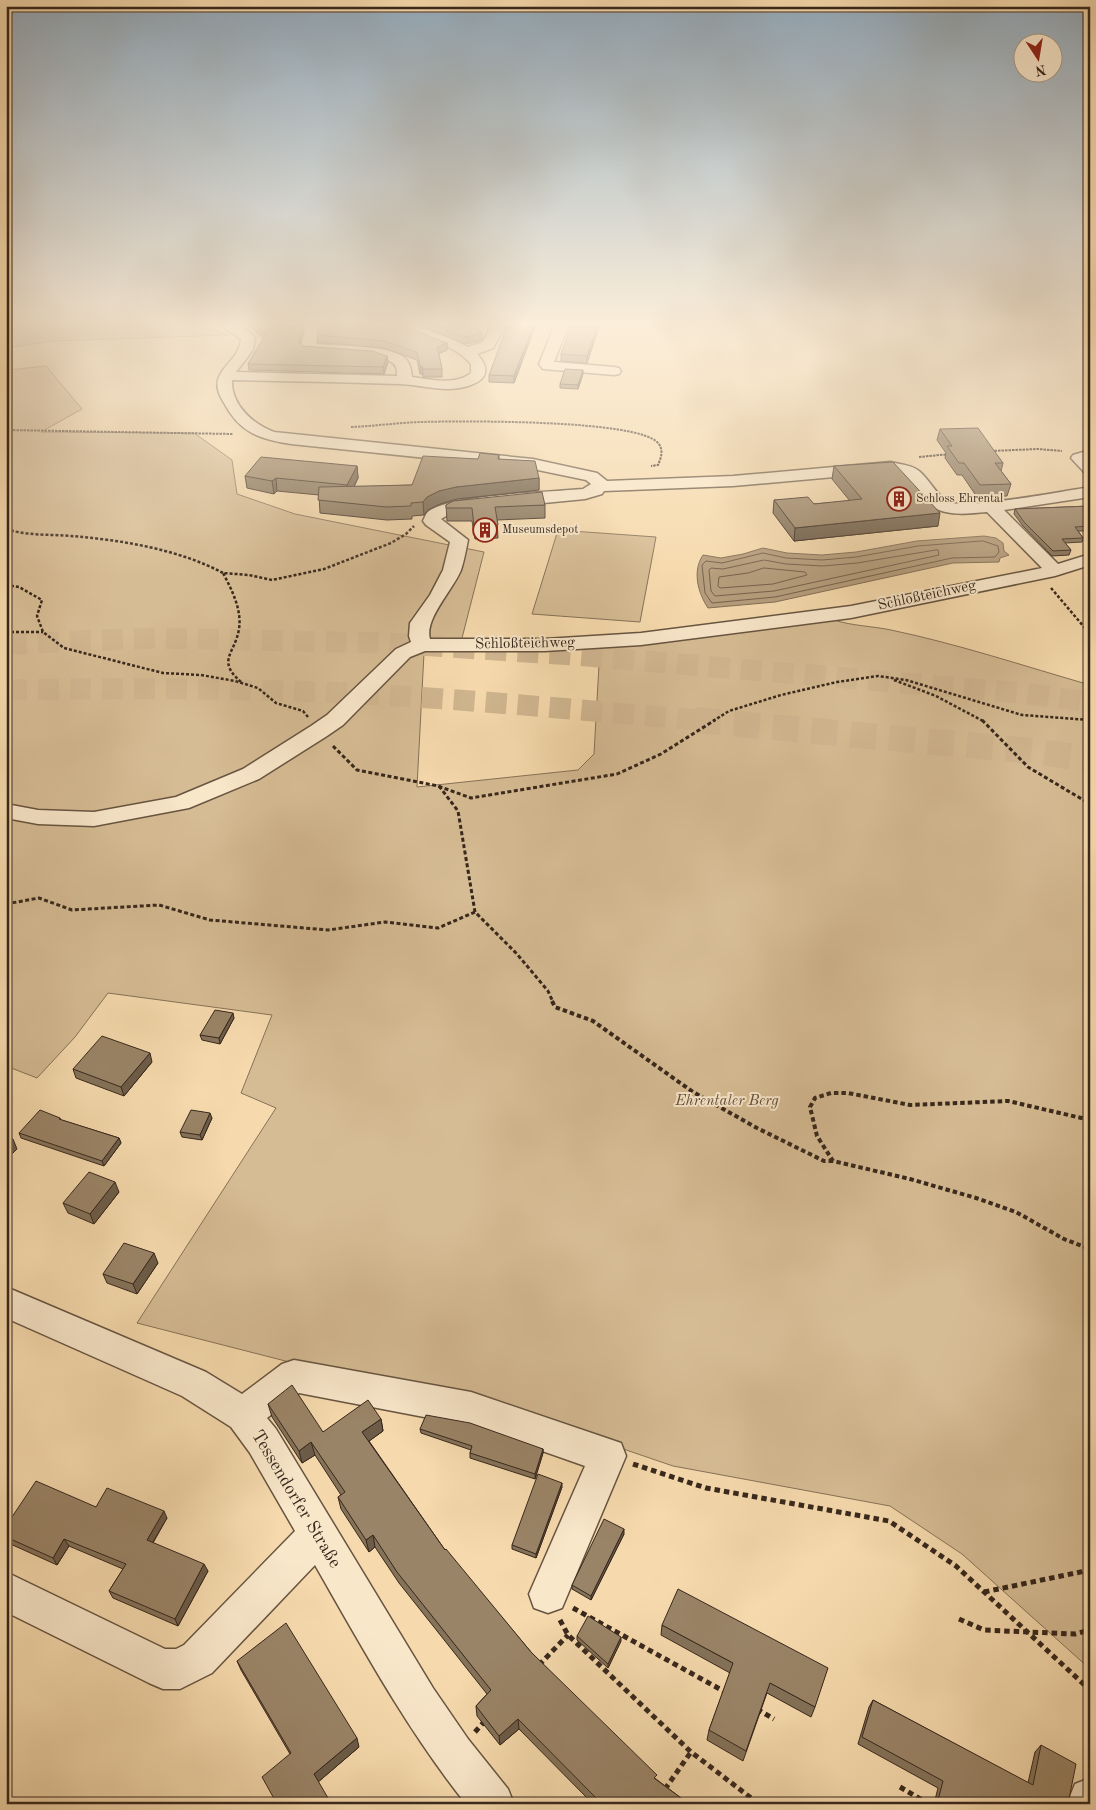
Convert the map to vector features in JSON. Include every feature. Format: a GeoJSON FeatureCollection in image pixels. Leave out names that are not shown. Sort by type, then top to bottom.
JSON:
{"type":"FeatureCollection","features":[{"type":"Feature","properties":{"kind":"street"},"geometry":{"type":"LineString","coordinates":[[234,408],[260,433],[272,437],[533,464],[591,476],[600,483],[599,486]]}},
{"type":"Feature","properties":{"kind":"street"},"geometry":{"type":"LineString","coordinates":[[1090,455],[1079,458],[1090,470]]}},
{"type":"Feature","properties":{"kind":"street"},"geometry":{"type":"LineString","coordinates":[[422,645],[419,636],[420,623],[439,595],[452,570],[459,540],[432,521],[434,515],[448,508],[463,504],[574,496],[596,490],[599,486],[733,481],[890,467],[913,474],[937,502],[944,506],[991,507],[1090,492]]}},
{"type":"Feature","properties":{"kind":"street"},"geometry":{"type":"LineString","coordinates":[[991,507],[1055,571]]}},
{"type":"Feature","properties":{"kind":"street","name":"Schloßteichweg"},"geometry":{"type":"LineString","coordinates":[[6,811],[38,817],[94,819],[181,803],[250,774],[320,731],[335,720],[402,653],[422,645],[545,645],[641,639],[851,612],[1055,571],[1090,559]]}},
{"type":"Feature","properties":{"kind":"street","name":"Tessendorfer Straße"},"geometry":{"type":"LineString","coordinates":[[6,1302],[194,1384],[243,1415],[263,1441],[418,1703],[454,1754],[493,1804]]}},
{"type":"Feature","properties":{"kind":"street"},"geometry":{"type":"LineString","coordinates":[[243,1415],[294,1376],[471,1409],[608,1456],[548,1594]]}},
{"type":"Feature","properties":{"kind":"street"},"geometry":{"type":"LineString","coordinates":[[6,1591],[163,1669],[180,1669],[198,1659],[318,1535]]}},
{"type":"Feature","properties":{"kind":"street"},"geometry":{"type":"LineString","coordinates":[[1089,1804],[1090,1799]]}},
{"type":"Feature","properties":{"kind":"path"},"geometry":{"type":"LineString","coordinates":[[345,427],[458,421],[616,429],[655,439],[662,455],[658,465],[649,467]]}},
{"type":"Feature","properties":{"kind":"path"},"geometry":{"type":"LineString","coordinates":[[6,430],[260,433]]}},
{"type":"Feature","properties":{"kind":"path"},"geometry":{"type":"LineString","coordinates":[[223,573],[249,575],[272,580],[324,569],[391,543],[406,534],[416,524]]}},
{"type":"Feature","properties":{"kind":"path"},"geometry":{"type":"LineString","coordinates":[[6,529],[81,537],[159,552],[215,567],[223,573],[236,599],[239,629],[226,661],[231,673],[243,684]]}},
{"type":"Feature","properties":{"kind":"path"},"geometry":{"type":"LineString","coordinates":[[1055,571],[1051,590],[1090,634]]}},
{"type":"Feature","properties":{"kind":"path"},"geometry":{"type":"LineString","coordinates":[[6,585],[19,587],[42,600],[37,616],[43,632],[64,648],[163,673],[201,675],[258,688],[276,703],[303,711],[357,770],[438,786],[472,798],[617,774],[661,754],[729,711],[781,695],[837,682],[878,676],[906,680],[1022,715],[1090,720]]}},
{"type":"Feature","properties":{"kind":"path"},"geometry":{"type":"LineString","coordinates":[[6,632],[43,632]]}},
{"type":"Feature","properties":{"kind":"path"},"geometry":{"type":"LineString","coordinates":[[889,678],[936,696],[980,718],[1028,767],[1090,804]]}},
{"type":"Feature","properties":{"kind":"path"},"geometry":{"type":"LineString","coordinates":[[438,786],[458,811],[475,912],[517,954],[548,990],[555,1007],[593,1022],[693,1092],[757,1128],[824,1160],[910,1179],[976,1198],[1016,1212],[1064,1239],[1090,1249]]}},
{"type":"Feature","properties":{"kind":"path"},"geometry":{"type":"LineString","coordinates":[[6,904],[40,898],[72,910],[158,905],[210,920],[328,930],[384,922],[438,928],[475,912]]}},
{"type":"Feature","properties":{"kind":"path"},"geometry":{"type":"LineString","coordinates":[[833,1161],[818,1140],[812,1122],[810,1107],[815,1098],[831,1093],[848,1093],[910,1105],[1008,1102],[1090,1120]]}},
{"type":"Feature","properties":{"kind":"path"},"geometry":{"type":"LineString","coordinates":[[608,1456],[706,1488],[889,1521],[956,1566],[1090,1690]]}},
{"type":"Feature","properties":{"kind":"path"},"geometry":{"type":"LineString","coordinates":[[984,1592],[1090,1570]]}},
{"type":"Feature","properties":{"kind":"path"},"geometry":{"type":"LineString","coordinates":[[548,1594],[568,1635],[691,1752],[759,1804]]}},
{"type":"Feature","properties":{"kind":"path"},"geometry":{"type":"LineString","coordinates":[[548,1594],[731,1695]]}},
{"type":"Feature","properties":{"kind":"path"},"geometry":{"type":"LineString","coordinates":[[959,1619],[984,1630],[1076,1634],[1090,1630]]}},
{"type":"Feature","properties":{"kind":"path"},"geometry":{"type":"LineString","coordinates":[[536,1668],[568,1635]]}},
{"type":"Feature","properties":{"kind":"path"},"geometry":{"type":"LineString","coordinates":[[748,1704],[774,1719]]}},
{"type":"Feature","properties":{"kind":"path"},"geometry":{"type":"LineString","coordinates":[[454,1754],[488,1718]]}},
{"type":"Feature","properties":{"kind":"path"},"geometry":{"type":"LineString","coordinates":[[660,1796],[691,1752]]}},
{"type":"Feature","properties":{"kind":"path"},"geometry":{"type":"LineString","coordinates":[[900,1787],[929,1804]]}},
{"type":"Feature","properties":{"kind":"green space","name":"Ehrentaler Berg"},"geometry":{"type":"Polygon","coordinates":[[[6,408],[82,409],[41,432],[194,433],[232,460],[237,494],[295,514],[484,552],[461,642],[424,653],[417,787],[578,770],[594,754],[600,647],[834,620],[848,624],[891,630],[941,642],[1090,685],[1090,1669],[962,1554],[890,1506],[673,1466],[471,1397],[340,1375],[137,1323],[276,1108],[241,1093],[272,1015],[108,993],[75,1037],[37,1078],[6,1066],[6,408]]]}},
{"type":"Feature","properties":{"kind":"green space"},"geometry":{"type":"Polygon","coordinates":[[[558,530],[656,537],[640,622],[532,614],[558,530]]]}},
{"type":"Feature","properties":{"kind":"water"},"geometry":{"type":"Polygon","coordinates":[[[984,536],[996,538],[1003,543],[1004,551],[1009,555],[1000,558],[999,562],[953,563],[775,602],[708,608],[699,589],[697,575],[703,555],[721,558],[763,548],[787,553],[822,555],[856,552],[917,541],[984,536]]]}},
{"type":"Feature","properties":{"kind":"building"},"geometry":{"type":"Polygon","coordinates":[[[978,428],[1003,463],[995,463],[1011,484],[980,485],[964,463],[959,463],[947,446],[952,446],[940,429],[978,428]]]}},
{"type":"Feature","properties":{"kind":"building"},"geometry":{"type":"Polygon","coordinates":[[[480,453],[499,455],[498,459],[535,461],[539,478],[456,487],[439,491],[427,497],[423,502],[411,503],[411,506],[386,507],[318,500],[319,487],[412,485],[423,456],[478,459],[480,453]]]}},
{"type":"Feature","properties":{"kind":"building"},"geometry":{"type":"Polygon","coordinates":[[[261,457],[357,466],[347,485],[276,478],[272,481],[245,476],[261,457]]]}},
{"type":"Feature","properties":{"kind":"building"},"geometry":{"type":"Polygon","coordinates":[[[893,462],[940,513],[795,528],[774,500],[808,497],[814,504],[862,499],[834,466],[893,462]]]}},
{"type":"Feature","properties":{"kind":"building"},"geometry":{"type":"Polygon","coordinates":[[[542,492],[545,505],[495,507],[498,525],[474,526],[472,508],[446,508],[446,505],[453,501],[542,492]]]}},
{"type":"Feature","properties":{"kind":"building"},"geometry":{"type":"Polygon","coordinates":[[[1090,506],[1090,526],[1075,527],[1083,538],[1062,539],[1071,550],[1053,551],[1024,522],[1015,509],[1090,506]]]}},
{"type":"Feature","properties":{"kind":"building"},"geometry":{"type":"Polygon","coordinates":[[[215,1010],[233,1013],[219,1038],[200,1035],[215,1010]]]}},
{"type":"Feature","properties":{"kind":"building"},"geometry":{"type":"Polygon","coordinates":[[[102,1036],[150,1053],[121,1087],[73,1069],[102,1036]]]}},
{"type":"Feature","properties":{"kind":"building"},"geometry":{"type":"Polygon","coordinates":[[[40,1110],[59,1119],[119,1138],[102,1161],[19,1133],[40,1110]]]}},
{"type":"Feature","properties":{"kind":"building"},"geometry":{"type":"Polygon","coordinates":[[[191,1110],[210,1113],[200,1135],[180,1132],[191,1110]]]}},
{"type":"Feature","properties":{"kind":"building"},"geometry":{"type":"Polygon","coordinates":[[[6,1136],[13,1139],[6,1146],[6,1136]]]}},
{"type":"Feature","properties":{"kind":"building"},"geometry":{"type":"Polygon","coordinates":[[[89,1172],[115,1182],[90,1214],[63,1203],[89,1172]]]}},
{"type":"Feature","properties":{"kind":"building"},"geometry":{"type":"Polygon","coordinates":[[[124,1243],[154,1253],[133,1284],[103,1274],[124,1243]]]}},
{"type":"Feature","properties":{"kind":"building"},"geometry":{"type":"Polygon","coordinates":[[[292,1385],[323,1432],[368,1400],[381,1419],[362,1432],[445,1550],[531,1652],[657,1775],[654,1778],[689,1804],[640,1804],[637,1802],[636,1804],[602,1804],[518,1719],[499,1736],[476,1706],[491,1690],[397,1572],[373,1535],[366,1540],[338,1497],[345,1492],[311,1442],[299,1451],[268,1404],[292,1385]]]}},
{"type":"Feature","properties":{"kind":"building"},"geometry":{"type":"Polygon","coordinates":[[[426,1415],[470,1423],[543,1449],[535,1474],[470,1453],[472,1446],[420,1429],[426,1415]]]}},
{"type":"Feature","properties":{"kind":"building"},"geometry":{"type":"Polygon","coordinates":[[[538,1474],[562,1483],[536,1554],[512,1545],[538,1474]]]}},
{"type":"Feature","properties":{"kind":"building"},"geometry":{"type":"Polygon","coordinates":[[[36,1481],[96,1507],[107,1488],[164,1511],[147,1540],[204,1564],[175,1619],[109,1591],[126,1564],[64,1539],[53,1558],[6,1537],[6,1526],[36,1481]]]}},
{"type":"Feature","properties":{"kind":"building"},"geometry":{"type":"Polygon","coordinates":[[[604,1519],[624,1529],[591,1596],[572,1585],[604,1519]]]}},
{"type":"Feature","properties":{"kind":"building"},"geometry":{"type":"Polygon","coordinates":[[[678,1589],[828,1668],[815,1707],[770,1683],[746,1751],[709,1730],[733,1663],[662,1625],[678,1589]]]}},
{"type":"Feature","properties":{"kind":"building"},"geometry":{"type":"Polygon","coordinates":[[[588,1616],[621,1637],[608,1664],[577,1636],[588,1616]]]}},
{"type":"Feature","properties":{"kind":"building"},"geometry":{"type":"Polygon","coordinates":[[[286,1623],[357,1738],[314,1774],[328,1798],[323,1804],[277,1804],[262,1777],[291,1753],[237,1661],[286,1623]]]}},
{"type":"Feature","properties":{"kind":"building"},"geometry":{"type":"Polygon","coordinates":[[[873,1700],[1033,1785],[1041,1745],[1076,1764],[1068,1804],[937,1804],[943,1781],[862,1737],[873,1700]]]}},
{"type":"Feature","properties":{"kind":"tunnel"},"geometry":{"type":"LineString","coordinates":[[6,644],[156,638],[386,643],[574,655],[1022,693],[1090,702]]}},
{"type":"Feature","properties":{"kind":"tunnel"},"geometry":{"type":"LineString","coordinates":[[6,690],[176,689],[347,693],[483,702],[709,721]]}},
{"type":"Feature","properties":{"kind":"tunnel"},"geometry":{"type":"LineString","coordinates":[[695,720],[1032,751],[1090,759]]}},
{"type":"Feature","properties":{"kind":"place","name":"Schloss Ehrental"},"geometry":{"type":"Point","coordinates":[899,499]}},
{"type":"Feature","properties":{"kind":"place","name":"Museumsdepot"},"geometry":{"type":"Point","coordinates":[485,530]}}]}
